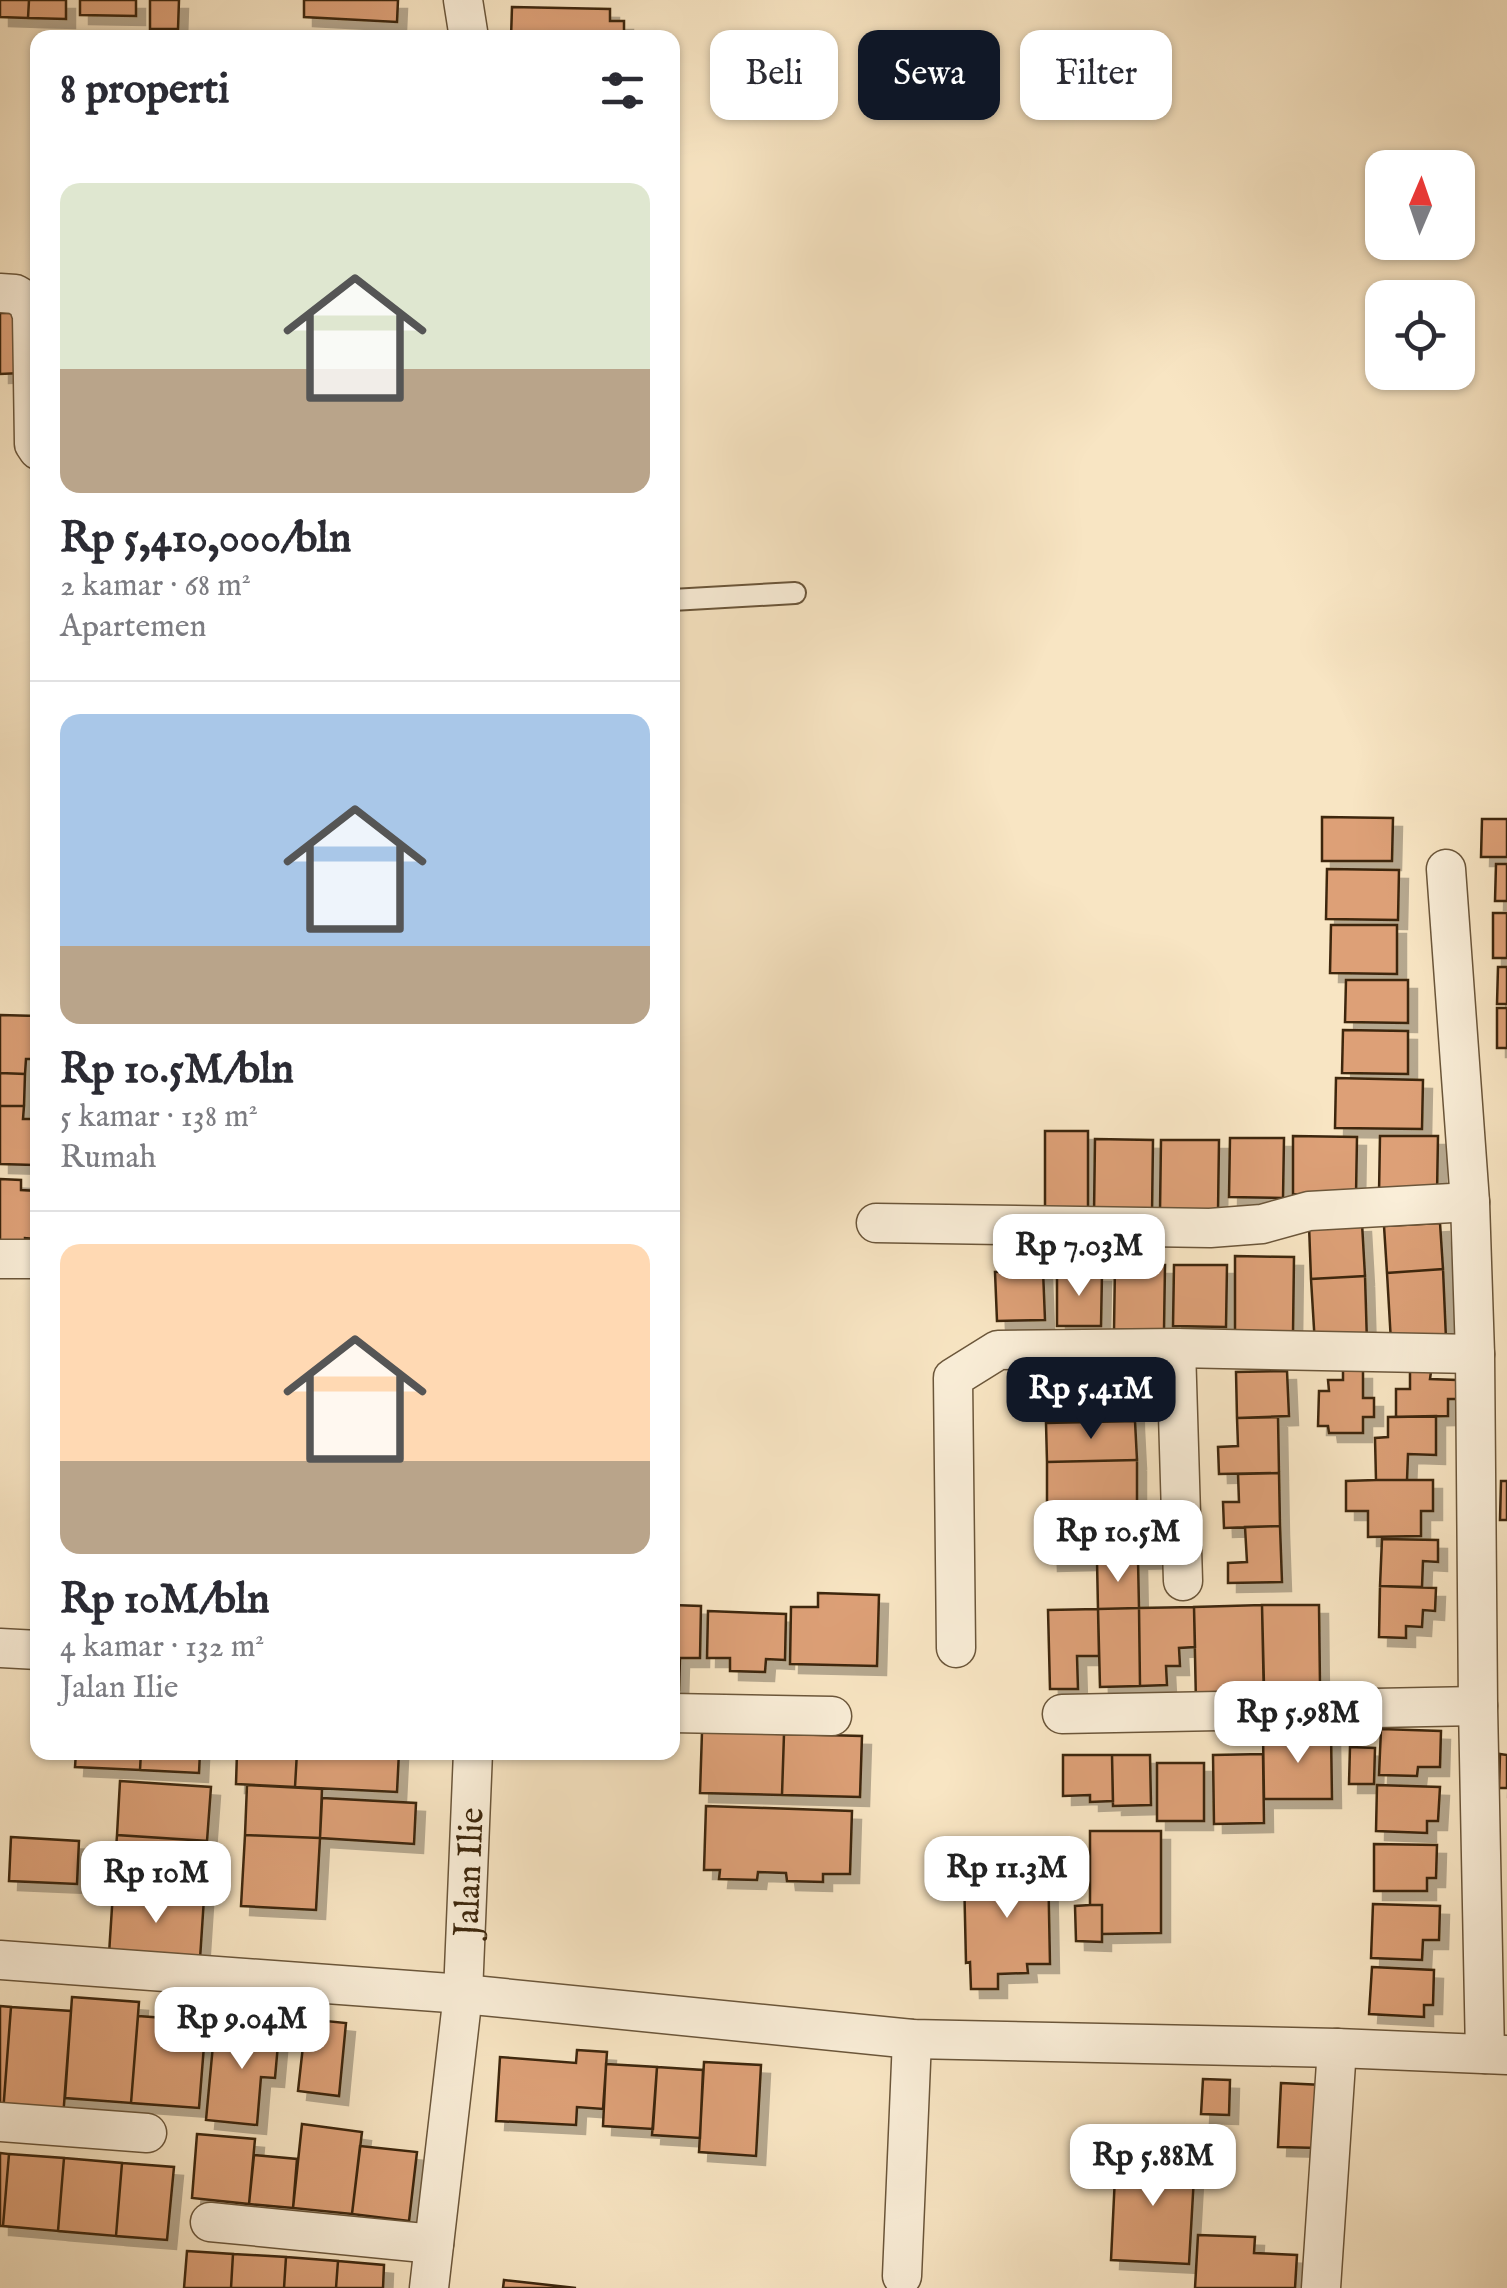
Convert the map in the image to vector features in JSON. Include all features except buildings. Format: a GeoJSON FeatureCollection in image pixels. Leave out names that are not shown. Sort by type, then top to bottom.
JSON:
{"type":"FeatureCollection","features":[{"type":"Feature","properties":{"kind":"street"},"geometry":{"type":"LineString","coordinates":[[464,0],[467,30]]}},
{"type":"Feature","properties":{"kind":"street"},"geometry":{"type":"LineString","coordinates":[[0,293],[15,294],[27,301],[30,309]]}},
{"type":"Feature","properties":{"kind":"street"},"geometry":{"type":"LineString","coordinates":[[0,1960],[463,1994],[912,2039],[1496,2054],[1478,1706],[1476,1354],[1470,1202],[1446,869]]}},
{"type":"Feature","properties":{"kind":"street"},"geometry":{"type":"LineString","coordinates":[[876,1223],[1210,1228],[1262,1224],[1309,1211],[1470,1202]]}},
{"type":"Feature","properties":{"kind":"street"},"geometry":{"type":"LineString","coordinates":[[0,1259],[30,1258]]}},
{"type":"Feature","properties":{"kind":"street"},"geometry":{"type":"LineString","coordinates":[[956,1648],[953,1378],[998,1350],[1176,1348],[1476,1354]]}},
{"type":"Feature","properties":{"kind":"street"},"geometry":{"type":"LineString","coordinates":[[1176,1348],[1183,1581]]}},
{"type":"Feature","properties":{"kind":"street"},"geometry":{"type":"LineString","coordinates":[[0,1648],[30,1650]]}},
{"type":"Feature","properties":{"kind":"street"},"geometry":{"type":"LineString","coordinates":[[1062,1714],[1478,1706]]}},
{"type":"Feature","properties":{"kind":"street"},"geometry":{"type":"LineString","coordinates":[[680,1713],[832,1716]]}},
{"type":"Feature","properties":{"kind":"street","name":"Jalan Ilie"},"geometry":{"type":"LineString","coordinates":[[429,2288],[463,1994],[473,1760]]}},
{"type":"Feature","properties":{"kind":"street"},"geometry":{"type":"LineString","coordinates":[[902,2276],[912,2039]]}},
{"type":"Feature","properties":{"kind":"street"},"geometry":{"type":"LineString","coordinates":[[1322,2288],[1337,2048]]}},
{"type":"Feature","properties":{"kind":"street"},"geometry":{"type":"LineString","coordinates":[[0,2122],[147,2133]]}},
{"type":"Feature","properties":{"kind":"street"},"geometry":{"type":"LineString","coordinates":[[210,2222],[434,2244]]}},
{"type":"Feature","properties":{"kind":"lane"},"geometry":{"type":"LineString","coordinates":[[680,600],[795,593]]}}]}
